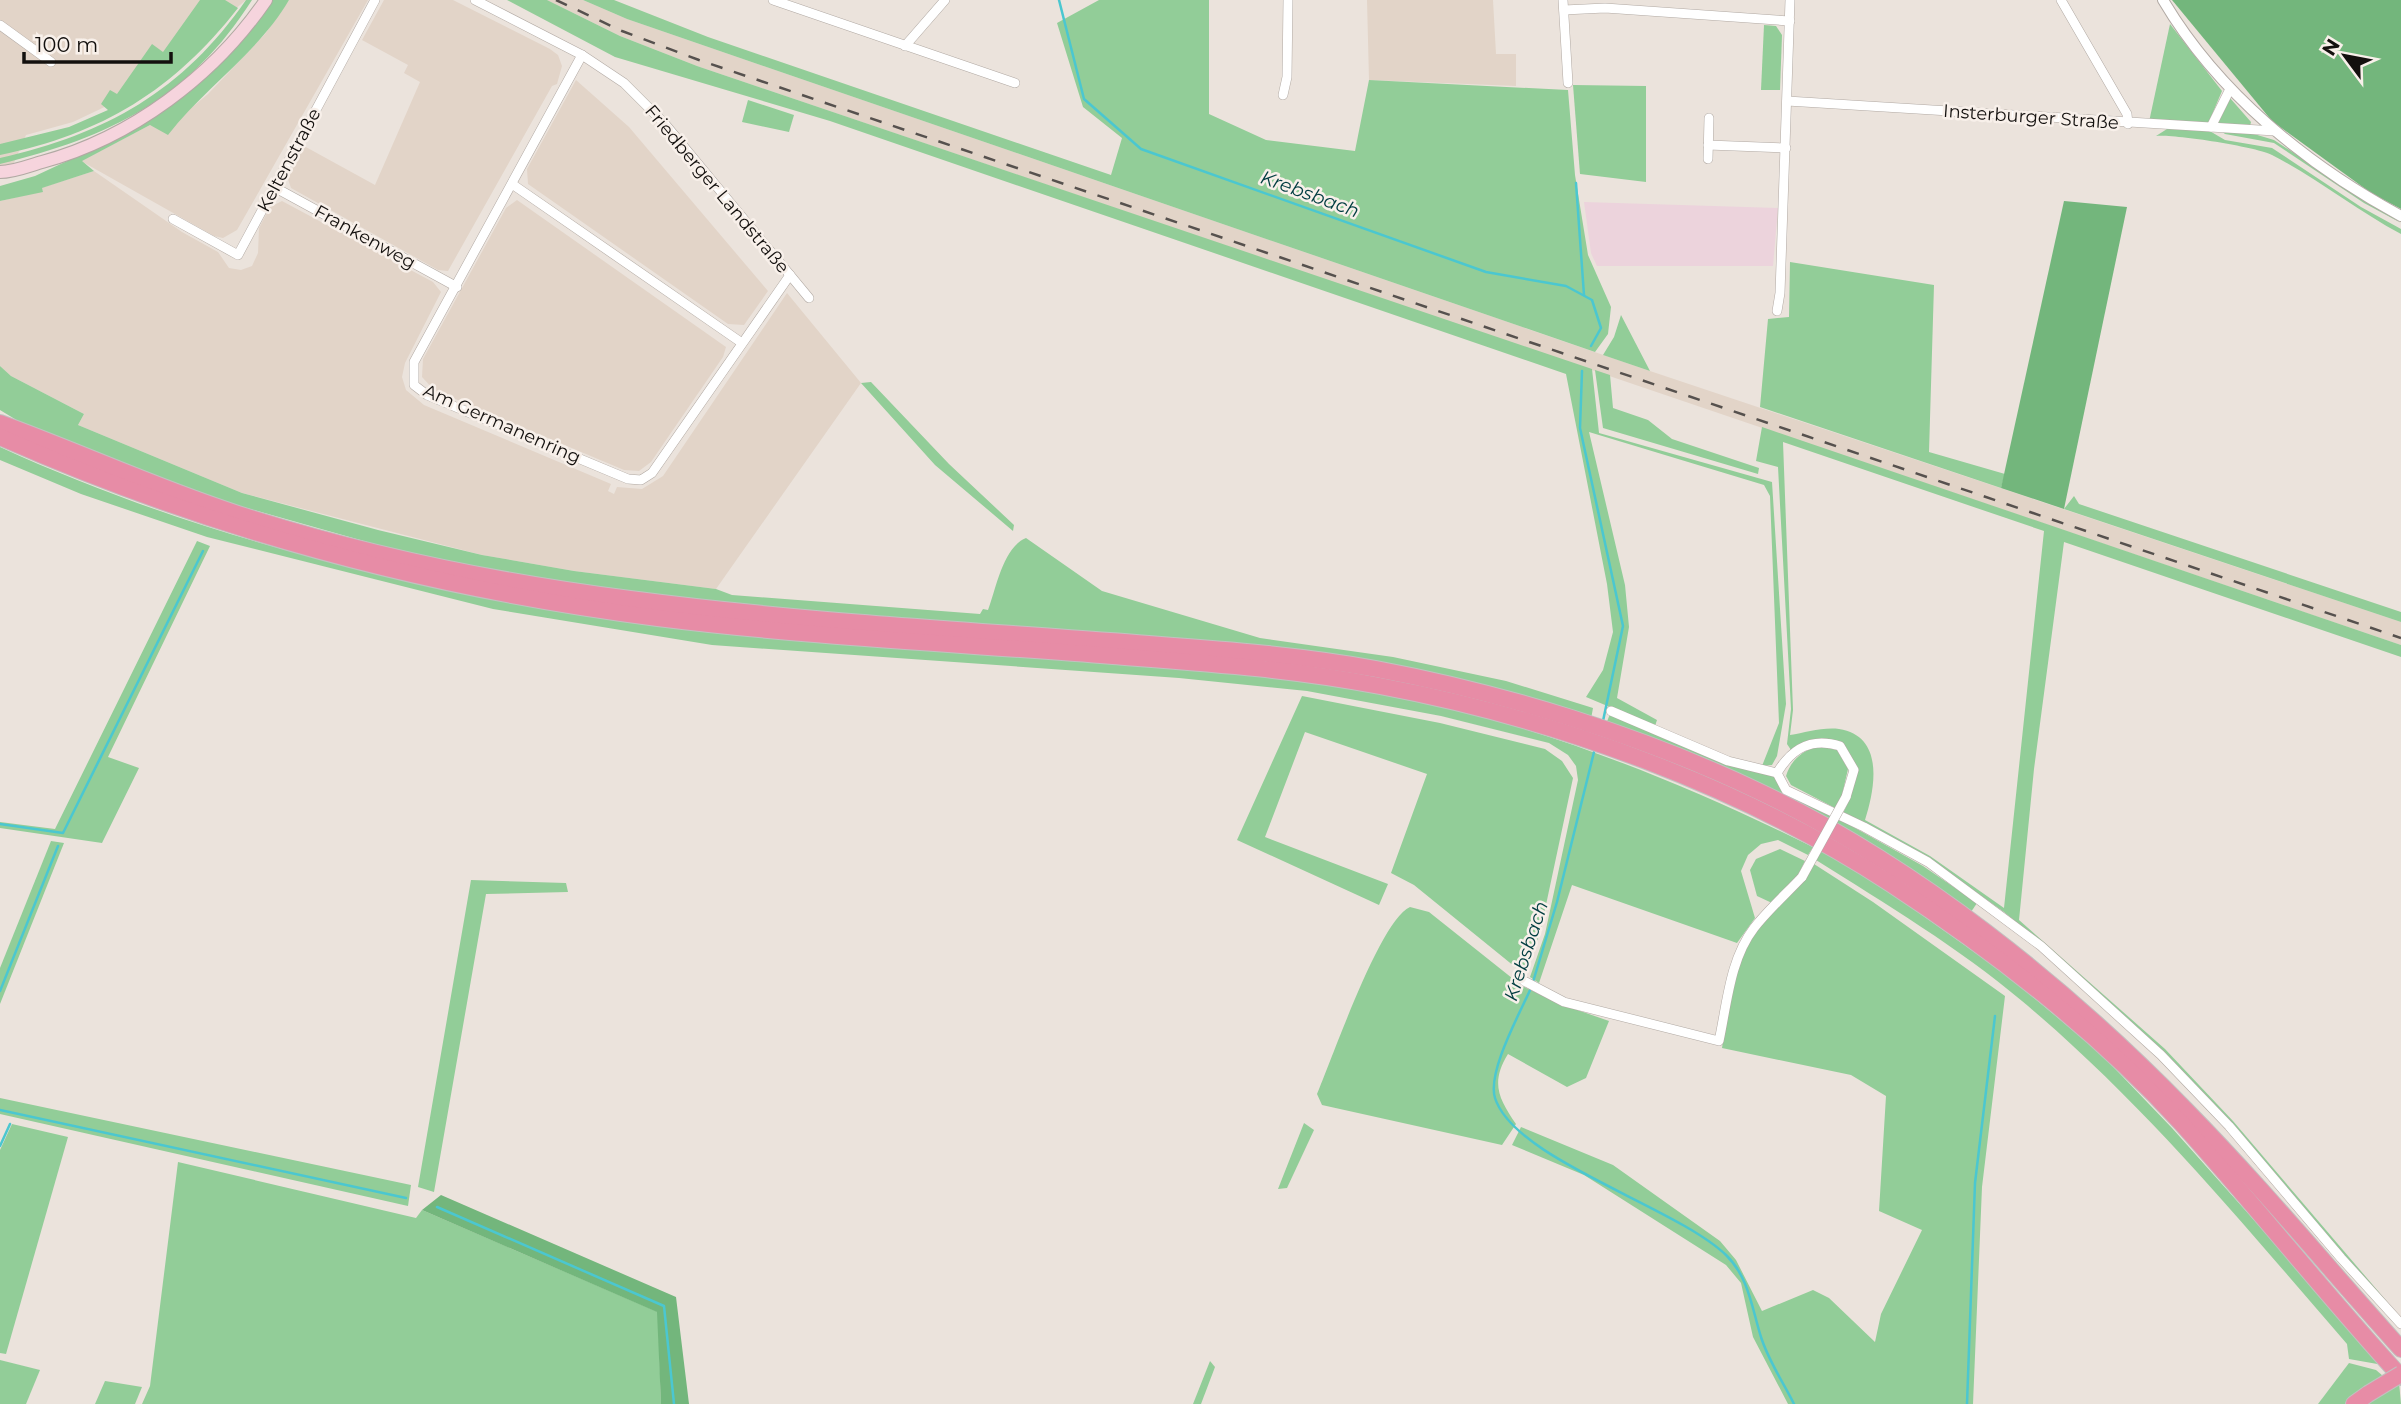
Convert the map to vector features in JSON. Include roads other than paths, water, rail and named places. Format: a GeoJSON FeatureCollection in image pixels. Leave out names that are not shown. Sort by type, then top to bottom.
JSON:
{"type":"FeatureCollection","features":[{"type":"Feature","properties":{"kind":"highway"},"geometry":{"type":"LineString","coordinates":[[0,420],[16,429],[240,514],[411,561],[515,582],[734,612],[1308,658],[1424,679],[1756,790],[1821,824],[1895,869],[2014,954],[2110,1036],[2189,1112],[2401,1349]]}},
{"type":"Feature","properties":{"kind":"highway"},"geometry":{"type":"LineString","coordinates":[[0,437],[102,480],[238,528],[340,558],[518,597],[736,626],[1183,661],[1302,674],[1423,695],[1581,730]]}},
{"type":"Feature","properties":{"kind":"highway"},"geometry":{"type":"LineString","coordinates":[[1612,741],[1751,806],[1887,881],[2007,965],[2103,1046],[2178,1120],[2401,1375],[2354,1404]]}},
{"type":"Feature","properties":{"kind":"main road"},"geometry":{"type":"LineString","coordinates":[[239,32],[258,0]]}},
{"type":"Feature","properties":{"kind":"main road"},"geometry":{"type":"LineString","coordinates":[[2,174],[78,150],[128,126],[175,95],[239,32],[266,0]]}},
{"type":"Feature","properties":{"kind":"street","name":"Keltenstraße"},"geometry":{"type":"LineString","coordinates":[[173,219],[238,255],[375,0]]}},
{"type":"Feature","properties":{"kind":"street","name":"Friedberger Landstraße"},"geometry":{"type":"LineString","coordinates":[[475,0],[582,55],[624,83],[665,124],[809,298]]}},
{"type":"Feature","properties":{"kind":"street"},"geometry":{"type":"LineString","coordinates":[[773,0],[1015,83]]}},
{"type":"Feature","properties":{"kind":"street"},"geometry":{"type":"LineString","coordinates":[[905,46],[945,0]]}},
{"type":"Feature","properties":{"kind":"street"},"geometry":{"type":"LineString","coordinates":[[1283,95],[1287,77],[1288,0]]}},
{"type":"Feature","properties":{"kind":"street"},"geometry":{"type":"LineString","coordinates":[[1777,311],[1786,149],[1790,0]]}},
{"type":"Feature","properties":{"kind":"street"},"geometry":{"type":"LineString","coordinates":[[2061,0],[2127,114],[2128,124]]}},
{"type":"Feature","properties":{"kind":"street"},"geometry":{"type":"LineString","coordinates":[[2163,0],[2230,89],[2275,131],[2368,198],[2401,216]]}},
{"type":"Feature","properties":{"kind":"street"},"geometry":{"type":"LineString","coordinates":[[1568,83],[1563,5],[1790,21]]}},
{"type":"Feature","properties":{"kind":"street"},"geometry":{"type":"LineString","coordinates":[[0,25],[51,62]]}},
{"type":"Feature","properties":{"kind":"street","name":"Am Germanenring"},"geometry":{"type":"LineString","coordinates":[[582,55],[414,362],[414,385],[427,395],[628,479],[641,480],[652,474],[790,275]]}},
{"type":"Feature","properties":{"kind":"street"},"geometry":{"type":"LineString","coordinates":[[2211,127],[2230,89]]}},
{"type":"Feature","properties":{"kind":"street","name":"Insterburger Straße"},"geometry":{"type":"LineString","coordinates":[[1787,101],[2275,131]]}},
{"type":"Feature","properties":{"kind":"street"},"geometry":{"type":"LineString","coordinates":[[1708,159],[1709,118]]}},
{"type":"Feature","properties":{"kind":"street"},"geometry":{"type":"LineString","coordinates":[[1708,145],[1786,149]]}},
{"type":"Feature","properties":{"kind":"street"},"geometry":{"type":"LineString","coordinates":[[512,184],[742,343]]}},
{"type":"Feature","properties":{"kind":"street","name":"Frankenweg"},"geometry":{"type":"LineString","coordinates":[[274,187],[457,287]]}},
{"type":"Feature","properties":{"kind":"street"},"geometry":{"type":"LineString","coordinates":[[1611,711],[1728,761],[1777,773],[1786,790],[1864,827],[1928,862],[2041,946],[2161,1055],[2203,1099],[2401,1324]]}},
{"type":"Feature","properties":{"kind":"street"},"geometry":{"type":"LineString","coordinates":[[1524,981],[1564,1002],[1719,1041],[1732,978],[1745,943],[1754,928],[1802,877],[1846,797],[1854,771],[1840,746],[1827,742],[1806,745],[1786,758],[1777,773]]}},
{"type":"Feature","properties":{"kind":"waterway","name":"Krebsbach"},"geometry":{"type":"LineString","coordinates":[[1059,0],[1084,99],[1141,149],[1486,272],[1566,286],[1592,300],[1601,328],[1591,346]]}},
{"type":"Feature","properties":{"kind":"waterway"},"geometry":{"type":"LineString","coordinates":[[1576,183],[1584,295]]}},
{"type":"Feature","properties":{"kind":"waterway","name":"Krebsbach"},"geometry":{"type":"LineString","coordinates":[[1582,371],[1580,428],[1623,626],[1603,721]]}},
{"type":"Feature","properties":{"kind":"waterway"},"geometry":{"type":"LineString","coordinates":[[0,824],[63,833],[203,551]]}},
{"type":"Feature","properties":{"kind":"waterway","name":"Krebsbach"},"geometry":{"type":"LineString","coordinates":[[1533,982],[1557,902],[1595,748]]}},
{"type":"Feature","properties":{"kind":"waterway"},"geometry":{"type":"LineString","coordinates":[[0,991],[58,846]]}},
{"type":"Feature","properties":{"kind":"waterway","name":"Krebsbach"},"geometry":{"type":"LineString","coordinates":[[1531,988],[1506,1043],[1496,1073],[1495,1098],[1509,1121],[1532,1142],[1563,1162],[1671,1219],[1726,1255],[1745,1283],[1764,1346],[1794,1404]]}},
{"type":"Feature","properties":{"kind":"waterway"},"geometry":{"type":"LineString","coordinates":[[1967,1404],[1975,1183],[1995,1016]]}},
{"type":"Feature","properties":{"kind":"waterway"},"geometry":{"type":"LineString","coordinates":[[0,1110],[406,1198]]}},
{"type":"Feature","properties":{"kind":"waterway"},"geometry":{"type":"LineString","coordinates":[[0,1146],[10,1124]]}},
{"type":"Feature","properties":{"kind":"waterway"},"geometry":{"type":"LineString","coordinates":[[437,1207],[664,1306],[674,1404]]}},
{"type":"Feature","properties":{"kind":"railway"},"geometry":{"type":"LineString","coordinates":[[556,0],[622,31],[699,60],[2401,638]]}}]}
